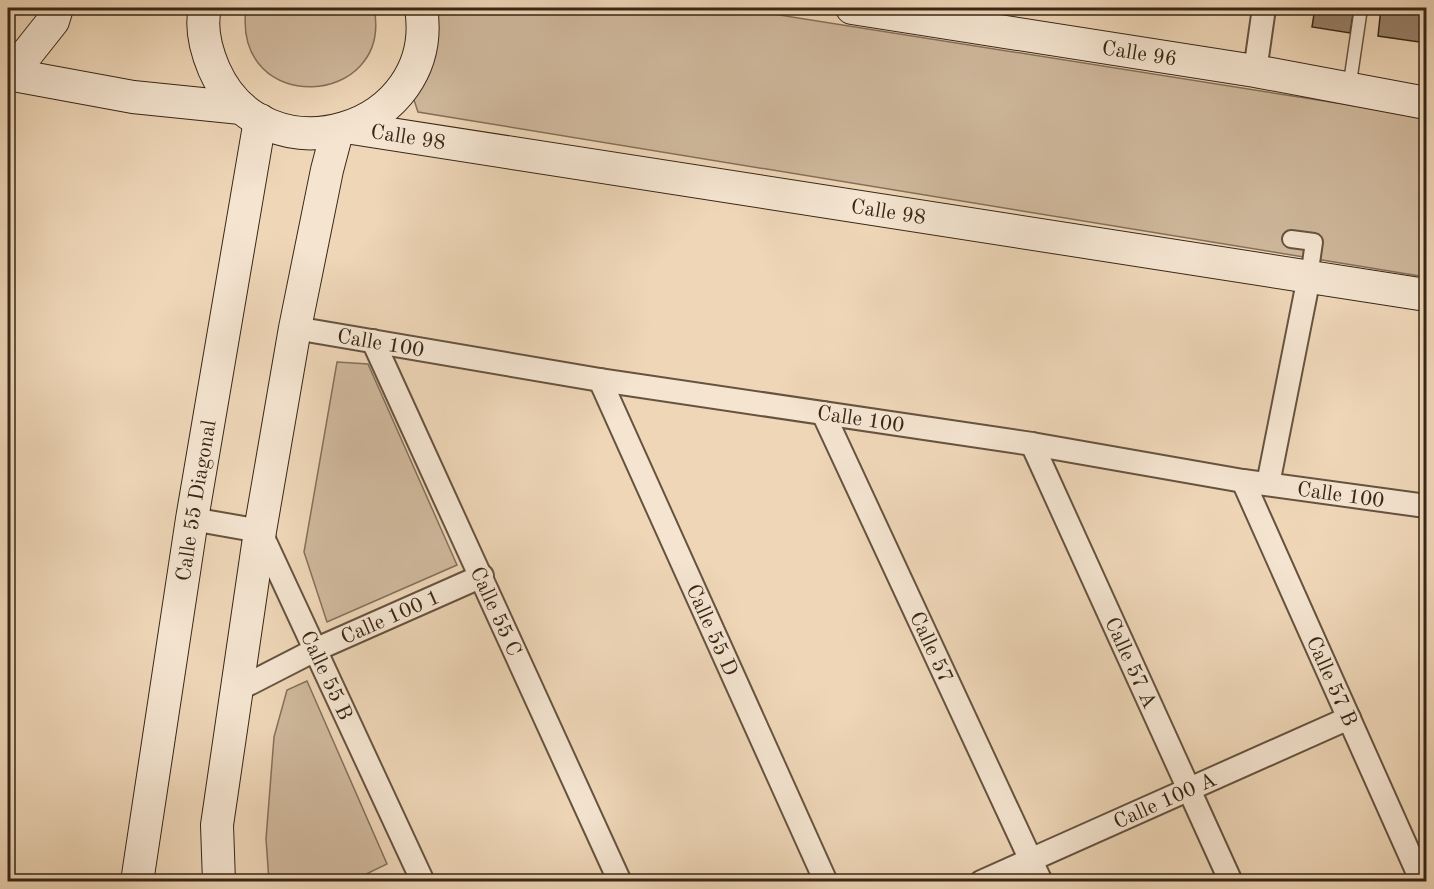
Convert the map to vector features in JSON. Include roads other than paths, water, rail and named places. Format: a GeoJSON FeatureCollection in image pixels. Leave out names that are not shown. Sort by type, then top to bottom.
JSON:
{"type":"FeatureCollection","features":[{"type":"Feature","properties":{"kind":"main road"},"geometry":{"type":"LineString","coordinates":[[57,8],[53,21],[9,74],[133,97],[250,114]]}},
{"type":"Feature","properties":{"kind":"main road"},"geometry":{"type":"LineString","coordinates":[[205,8],[203,17],[206,51],[220,82],[250,114]]}},
{"type":"Feature","properties":{"kind":"main road"},"geometry":{"type":"LineString","coordinates":[[219,882],[217,825],[235,691],[260,531],[327,170],[345,130],[381,111],[404,87],[418,57],[424,24],[421,8]]}},
{"type":"Feature","properties":{"kind":"main road","name":"Calle 96"},"geometry":{"type":"LineString","coordinates":[[852,8],[905,12],[1255,71],[1426,103]]}},
{"type":"Feature","properties":{"kind":"main road","name":"Calle 98"},"geometry":{"type":"LineString","coordinates":[[250,114],[285,130],[311,134],[345,130],[1426,295]]}},
{"type":"Feature","properties":{"kind":"main road","name":"Calle 55 Diagonal"},"geometry":{"type":"LineString","coordinates":[[137,882],[250,114]]}},
{"type":"Feature","properties":{"kind":"street"},"geometry":{"type":"LineString","coordinates":[[1255,71],[1264,8]]}},
{"type":"Feature","properties":{"kind":"street"},"geometry":{"type":"LineString","coordinates":[[1268,484],[1314,242],[1291,239]]}},
{"type":"Feature","properties":{"kind":"street","name":"Calle 100"},"geometry":{"type":"LineString","coordinates":[[296,328],[600,380],[1032,444],[1243,481],[1426,506]]}},
{"type":"Feature","properties":{"kind":"street","name":"Calle 55 C"},"geometry":{"type":"LineString","coordinates":[[373,340],[620,882]]}},
{"type":"Feature","properties":{"kind":"street","name":"Calle 55 D"},"geometry":{"type":"LineString","coordinates":[[600,380],[825,882]]}},
{"type":"Feature","properties":{"kind":"street","name":"Calle 57"},"geometry":{"type":"LineString","coordinates":[[823,413],[1041,882]]}},
{"type":"Feature","properties":{"kind":"street","name":"Calle 57 A"},"geometry":{"type":"LineString","coordinates":[[1032,444],[1231,882]]}},
{"type":"Feature","properties":{"kind":"street","name":"Calle 57 B"},"geometry":{"type":"LineString","coordinates":[[1243,481],[1422,882]]}},
{"type":"Feature","properties":{"kind":"street"},"geometry":{"type":"LineString","coordinates":[[192,519],[260,531]]}},
{"type":"Feature","properties":{"kind":"street","name":"Calle 55 B"},"geometry":{"type":"LineString","coordinates":[[260,531],[317,649],[423,882]]}},
{"type":"Feature","properties":{"kind":"street","name":"Calle 100 1"},"geometry":{"type":"LineString","coordinates":[[235,691],[317,649],[482,576]]}},
{"type":"Feature","properties":{"kind":"street","name":"Calle 100 A"},"geometry":{"type":"LineString","coordinates":[[981,882],[1349,718]]}},
{"type":"Feature","properties":{"kind":"lane"},"geometry":{"type":"LineString","coordinates":[[1349,89],[1361,8]]}}]}
